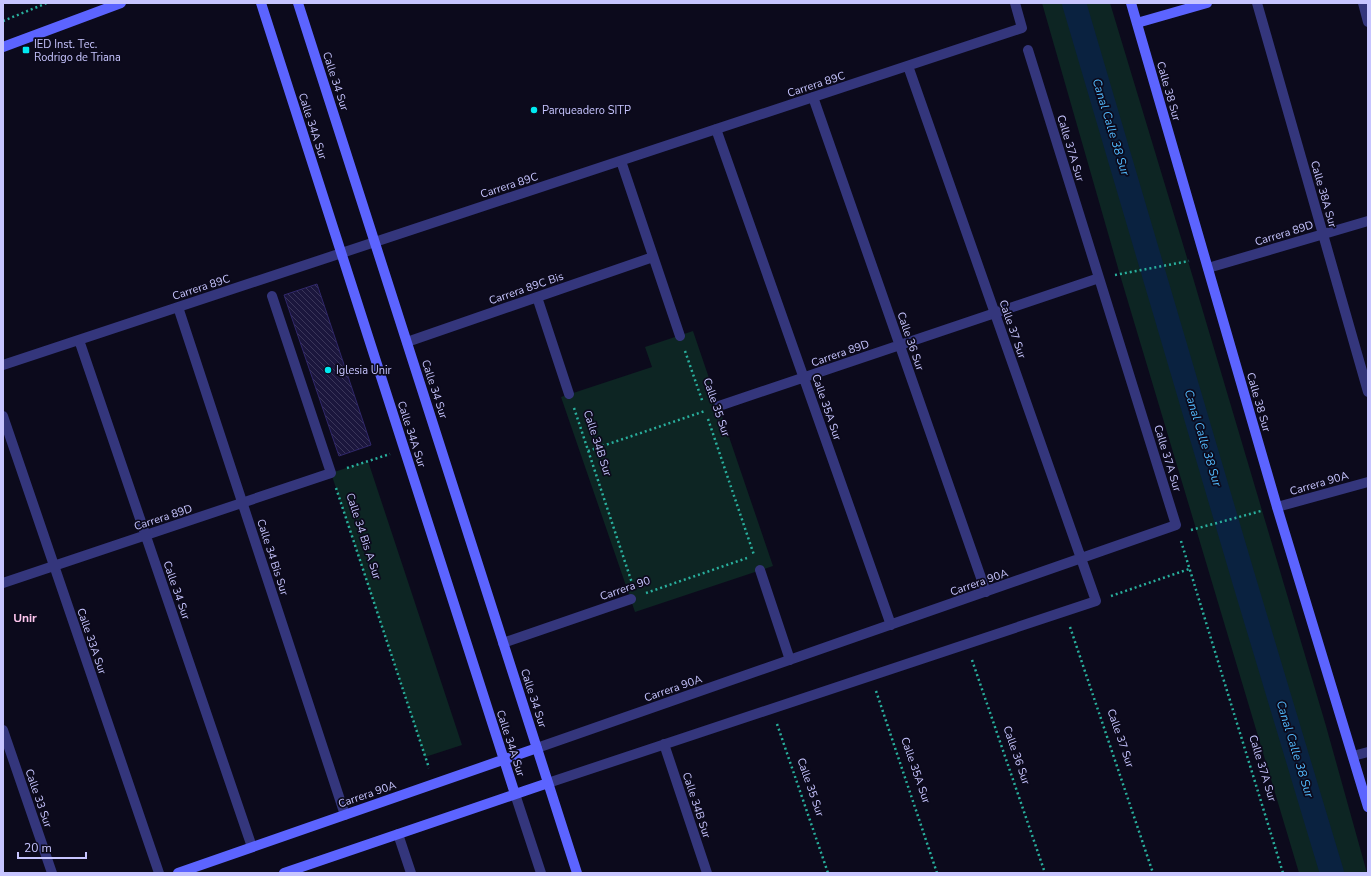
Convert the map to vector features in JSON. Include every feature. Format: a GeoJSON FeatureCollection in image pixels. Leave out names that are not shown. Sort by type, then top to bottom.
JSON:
{"type":"FeatureCollection","features":[{"type":"Feature","properties":{"kind":"street"},"geometry":{"type":"LineString","coordinates":[[3,47],[121,3]]}},
{"type":"Feature","properties":{"kind":"street","name":"Calle 34A Sur"},"geometry":{"type":"LineString","coordinates":[[261,3],[541,873]]}},
{"type":"Feature","properties":{"kind":"street","name":"Calle 34 Sur"},"geometry":{"type":"LineString","coordinates":[[298,3],[548,783]]}},
{"type":"Feature","properties":{"kind":"street","name":"Carrera 89C"},"geometry":{"type":"LineString","coordinates":[[3,365],[1022,28],[1015,3]]}},
{"type":"Feature","properties":{"kind":"street","name":"Calle 38 Sur"},"geometry":{"type":"LineString","coordinates":[[1131,3],[1277,507],[1368,807]]}},
{"type":"Feature","properties":{"kind":"street"},"geometry":{"type":"LineString","coordinates":[[1137,23],[1207,3]]}},
{"type":"Feature","properties":{"kind":"street","name":"Calle 38A Sur"},"geometry":{"type":"LineString","coordinates":[[1257,3],[1368,392]]}},
{"type":"Feature","properties":{"kind":"street"},"geometry":{"type":"LineString","coordinates":[[1363,3],[1368,22]]}},
{"type":"Feature","properties":{"kind":"street","name":"Calle 37A Sur"},"geometry":{"type":"LineString","coordinates":[[1028,50],[1176,525]]}},
{"type":"Feature","properties":{"kind":"street","name":"Calle 37 Sur"},"geometry":{"type":"LineString","coordinates":[[908,66],[1096,601]]}},
{"type":"Feature","properties":{"kind":"street","name":"Calle 36 Sur"},"geometry":{"type":"LineString","coordinates":[[813,97],[986,592]]}},
{"type":"Feature","properties":{"kind":"street","name":"Calle 35A Sur"},"geometry":{"type":"LineString","coordinates":[[716,130],[891,625]]}},
{"type":"Feature","properties":{"kind":"street"},"geometry":{"type":"LineString","coordinates":[[621,161],[680,336]]}},
{"type":"Feature","properties":{"kind":"street","name":"Carrera 89D"},"geometry":{"type":"LineString","coordinates":[[1208,268],[1368,221]]}},
{"type":"Feature","properties":{"kind":"street","name":"Carrera 89C Bis"},"geometry":{"type":"LineString","coordinates":[[407,342],[653,257]]}},
{"type":"Feature","properties":{"kind":"street","name":"Carrera 89D"},"geometry":{"type":"LineString","coordinates":[[718,406],[1099,278]]}},
{"type":"Feature","properties":{"kind":"street"},"geometry":{"type":"LineString","coordinates":[[272,296],[331,473]]}},
{"type":"Feature","properties":{"kind":"street"},"geometry":{"type":"LineString","coordinates":[[537,298],[569,394]]}},
{"type":"Feature","properties":{"kind":"street","name":"Calle 34 Bis Sur"},"geometry":{"type":"LineString","coordinates":[[178,307],[345,815]]}},
{"type":"Feature","properties":{"kind":"street","name":"Calle 34 Sur"},"geometry":{"type":"LineString","coordinates":[[79,340],[252,847]]}},
{"type":"Feature","properties":{"kind":"street","name":"Calle 33A Sur"},"geometry":{"type":"LineString","coordinates":[[3,416],[159,873]]}},
{"type":"Feature","properties":{"kind":"street","name":"Carrera 89D"},"geometry":{"type":"LineString","coordinates":[[3,583],[331,473]]}},
{"type":"Feature","properties":{"kind":"street","name":"Carrera 90A"},"geometry":{"type":"LineString","coordinates":[[1277,507],[1368,482]]}},
{"type":"Feature","properties":{"kind":"street","name":"Carrera 90A"},"geometry":{"type":"LineString","coordinates":[[178,873],[1176,525]]}},
{"type":"Feature","properties":{"kind":"street"},"geometry":{"type":"LineString","coordinates":[[760,570],[790,660]]}},
{"type":"Feature","properties":{"kind":"street","name":"Carrera 90"},"geometry":{"type":"LineString","coordinates":[[503,643],[634,598]]}},
{"type":"Feature","properties":{"kind":"street"},"geometry":{"type":"LineString","coordinates":[[284,873],[664,744],[1096,601]]}},
{"type":"Feature","properties":{"kind":"street","name":"Calle 33 Sur"},"geometry":{"type":"LineString","coordinates":[[3,730],[52,873]]}},
{"type":"Feature","properties":{"kind":"street","name":"Calle 34B Sur"},"geometry":{"type":"LineString","coordinates":[[664,744],[707,873]]}},
{"type":"Feature","properties":{"kind":"street"},"geometry":{"type":"LineString","coordinates":[[1353,756],[1368,752]]}},
{"type":"Feature","properties":{"kind":"street"},"geometry":{"type":"LineString","coordinates":[[548,783],[577,873]]}},
{"type":"Feature","properties":{"kind":"street"},"geometry":{"type":"LineString","coordinates":[[398,834],[411,873]]}},
{"type":"Feature","properties":{"kind":"path"},"geometry":{"type":"LineString","coordinates":[[3,21],[47,3]]}},
{"type":"Feature","properties":{"kind":"path"},"geometry":{"type":"LineString","coordinates":[[1120,275],[1188,261]]}},
{"type":"Feature","properties":{"kind":"path","name":"Calle 35 Sur"},"geometry":{"type":"LineString","coordinates":[[680,336],[703,403]]}},
{"type":"Feature","properties":{"kind":"path","name":"Calle 34B Sur"},"geometry":{"type":"LineString","coordinates":[[569,394],[634,598]]}},
{"type":"Feature","properties":{"kind":"path"},"geometry":{"type":"LineString","coordinates":[[588,450],[718,406]]}},
{"type":"Feature","properties":{"kind":"path","name":"Calle 35 Sur"},"geometry":{"type":"LineString","coordinates":[[705,411],[755,556]]}},
{"type":"Feature","properties":{"kind":"path"},"geometry":{"type":"LineString","coordinates":[[331,473],[404,449]]}},
{"type":"Feature","properties":{"kind":"path","name":"Calle 34 Bis A Sur"},"geometry":{"type":"LineString","coordinates":[[331,473],[434,784]]}},
{"type":"Feature","properties":{"kind":"path"},"geometry":{"type":"LineString","coordinates":[[1196,528],[1262,510]]}},
{"type":"Feature","properties":{"kind":"path","name":"Calle 37A Sur"},"geometry":{"type":"LineString","coordinates":[[1176,525],[1282,873]]}},
{"type":"Feature","properties":{"kind":"path","name":"Carrera 90"},"geometry":{"type":"LineString","coordinates":[[634,598],[755,556]]}},
{"type":"Feature","properties":{"kind":"path"},"geometry":{"type":"LineString","coordinates":[[1096,601],[1189,568]]}},
{"type":"Feature","properties":{"kind":"path","name":"Calle 37 Sur"},"geometry":{"type":"LineString","coordinates":[[1065,611],[1153,873]]}},
{"type":"Feature","properties":{"kind":"path","name":"Calle 36 Sur"},"geometry":{"type":"LineString","coordinates":[[967,644],[1045,873]]}},
{"type":"Feature","properties":{"kind":"path","name":"Calle 35A Sur"},"geometry":{"type":"LineString","coordinates":[[871,676],[938,873]]}},
{"type":"Feature","properties":{"kind":"path","name":"Calle 35 Sur"},"geometry":{"type":"LineString","coordinates":[[772,708],[828,873]]}},
{"type":"Feature","properties":{"kind":"green space"},"geometry":{"type":"Polygon","coordinates":[[[1042,3],[1110,3],[1326,726],[1367,873],[1299,873],[1120,275],[1042,3]]]}},
{"type":"Feature","properties":{"kind":"green space"},"geometry":{"type":"Polygon","coordinates":[[[693,331],[773,566],[635,612],[561,397],[652,367],[645,347],[693,331]]]}},
{"type":"Feature","properties":{"kind":"green space"},"geometry":{"type":"Polygon","coordinates":[[[368,461],[462,745],[425,757],[331,473],[368,461]]]}},
{"type":"Feature","properties":{"kind":"building","name":"Iglesia Unir"},"geometry":{"type":"Polygon","coordinates":[[[317,284],[371,445],[339,456],[284,295],[317,284]]]}},
{"type":"Feature","properties":{"kind":"waterway","name":"Canal Calle 38 Sur"},"geometry":{"type":"LineString","coordinates":[[1074,3],[1332,873]]}},
{"type":"Feature","properties":{"kind":"place","name":"IED Inst. Tec. Rodrigo de Triana"},"geometry":{"type":"Point","coordinates":[26,50]}},
{"type":"Feature","properties":{"kind":"place","name":"Parqueadero SITP"},"geometry":{"type":"Point","coordinates":[534,110]}},
{"type":"Feature","properties":{"kind":"place","name":"Iglesia Unir"},"geometry":{"type":"Point","coordinates":[328,370]}},
{"type":"Feature","properties":{"kind":"district","name":"Unir"},"geometry":{"type":"Point","coordinates":[25,618]}}]}
